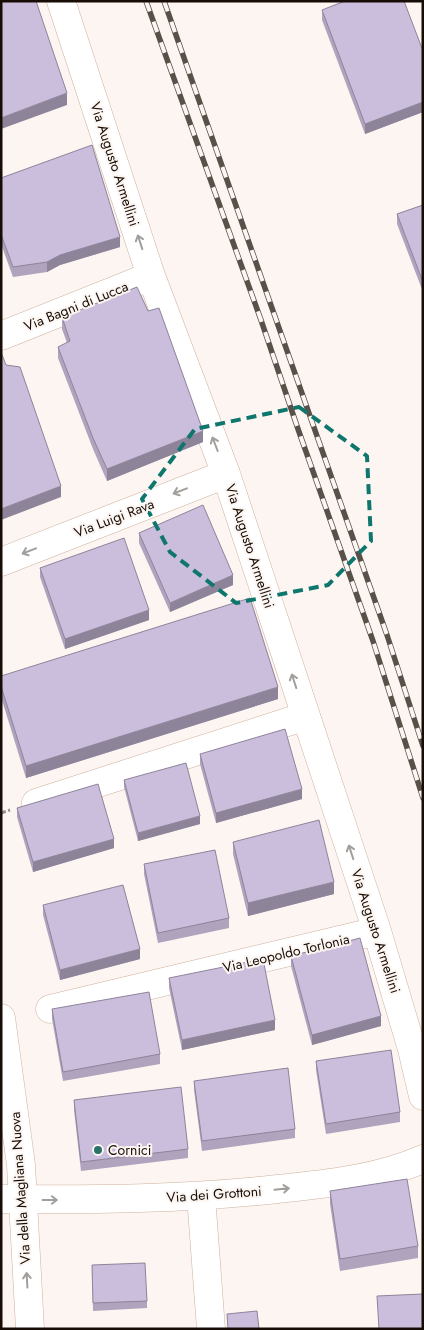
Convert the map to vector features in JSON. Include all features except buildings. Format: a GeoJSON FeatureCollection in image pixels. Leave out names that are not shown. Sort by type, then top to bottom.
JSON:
{"type":"FeatureCollection","features":[{"type":"Feature","properties":{"kind":"street","name":"Via Augusto Armellini"},"geometry":{"type":"LineString","coordinates":[[61,1],[151,276],[226,474],[377,931],[423,1096]]}},
{"type":"Feature","properties":{"kind":"street","name":"Via Bagni di Lucca"},"geometry":{"type":"LineString","coordinates":[[1,336],[151,276]]}},
{"type":"Feature","properties":{"kind":"street","name":"Via Luigi Rava"},"geometry":{"type":"LineString","coordinates":[[1,562],[226,474]]}},
{"type":"Feature","properties":{"kind":"street"},"geometry":{"type":"LineString","coordinates":[[30,805],[306,716]]}},
{"type":"Feature","properties":{"kind":"street","name":"Via Leopoldo Torlonia"},"geometry":{"type":"LineString","coordinates":[[50,1008],[377,931]]}},
{"type":"Feature","properties":{"kind":"street","name":"Via della Magliana Nuova"},"geometry":{"type":"LineString","coordinates":[[1,1018],[16,1124],[12,1200],[30,1329]]}},
{"type":"Feature","properties":{"kind":"street","name":"Via dei Grottoni"},"geometry":{"type":"LineString","coordinates":[[12,1200],[202,1196],[293,1188],[379,1174],[423,1159]]}},
{"type":"Feature","properties":{"kind":"street"},"geometry":{"type":"LineString","coordinates":[[202,1196],[211,1329]]}},
{"type":"Feature","properties":{"kind":"highlighted area"},"geometry":{"type":"Polygon","coordinates":[[[299,407],[367,456],[371,541],[328,585],[236,603],[170,552],[142,499],[195,429],[299,407]]]}},
{"type":"Feature","properties":{"kind":"railway"},"geometry":{"type":"LineString","coordinates":[[146,1],[261,320],[373,641],[423,798]]}},
{"type":"Feature","properties":{"kind":"railway"},"geometry":{"type":"LineString","coordinates":[[164,1],[387,635],[423,746]]}},
{"type":"Feature","properties":{"kind":"place","name":"Cornici"},"geometry":{"type":"Point","coordinates":[98,1150]}}]}
